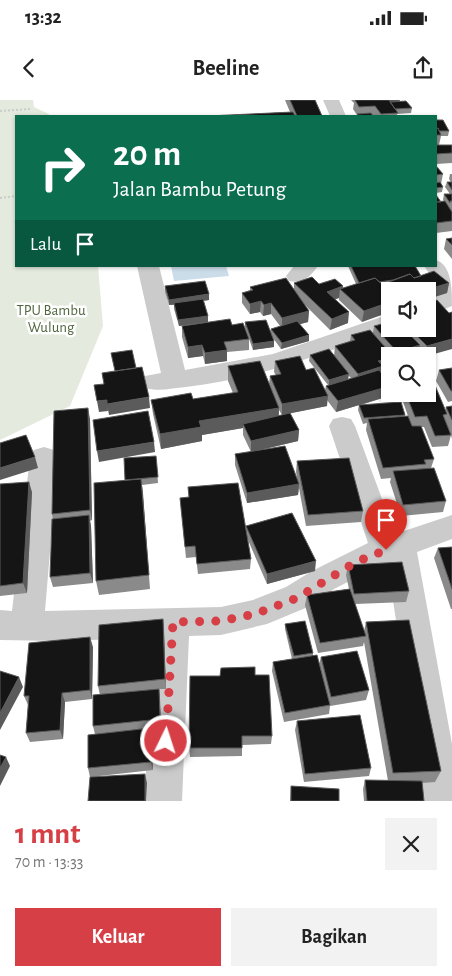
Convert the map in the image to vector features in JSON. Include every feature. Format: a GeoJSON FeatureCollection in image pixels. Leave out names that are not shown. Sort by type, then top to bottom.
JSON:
{"type":"FeatureCollection","features":[{"type":"Feature","properties":{"kind":"street"},"geometry":{"type":"LineString","coordinates":[[331,100],[338,115]]}},
{"type":"Feature","properties":{"kind":"street"},"geometry":{"type":"LineString","coordinates":[[148,267],[164,381],[238,370],[278,361],[381,324]]}},
{"type":"Feature","properties":{"kind":"street"},"geometry":{"type":"LineString","coordinates":[[436,267],[452,288]]}},
{"type":"Feature","properties":{"kind":"street"},"geometry":{"type":"LineString","coordinates":[[436,305],[452,296]]}},
{"type":"Feature","properties":{"kind":"street"},"geometry":{"type":"LineString","coordinates":[[342,426],[393,547],[443,801]]}},
{"type":"Feature","properties":{"kind":"street"},"geometry":{"type":"LineString","coordinates":[[44,457],[14,625],[221,621],[255,614],[297,598],[356,562],[452,527]]}},
{"type":"Feature","properties":{"kind":"street"},"geometry":{"type":"LineString","coordinates":[[162,801],[173,622]]}},
{"type":"Feature","properties":{"kind":"path"},"geometry":{"type":"LineString","coordinates":[[0,111],[30,109]]}},
{"type":"Feature","properties":{"kind":"path"},"geometry":{"type":"LineString","coordinates":[[0,198],[15,196]]}},
{"type":"Feature","properties":{"kind":"green space","name":"TPU Bambu Wulung"},"geometry":{"type":"Polygon","coordinates":[[[0,100],[33,100],[34,107],[49,114],[15,115],[15,267],[98,267],[103,326],[70,406],[0,440],[0,100]]]}},
{"type":"Feature","properties":{"kind":"water"},"geometry":{"type":"Polygon","coordinates":[[[171,267],[226,267],[229,276],[174,281],[171,267]]]}},
{"type":"Feature","properties":{"kind":"building"},"geometry":{"type":"Polygon","coordinates":[[[290,100],[315,100],[322,115],[297,115],[290,100]]]}},
{"type":"Feature","properties":{"kind":"building"},"geometry":{"type":"Polygon","coordinates":[[[355,100],[389,100],[398,113],[381,114],[375,106],[359,107],[355,100]]]}},
{"type":"Feature","properties":{"kind":"building"},"geometry":{"type":"Polygon","coordinates":[[[406,101],[412,108],[395,109],[390,102],[406,101]]]}},
{"type":"Feature","properties":{"kind":"building"},"geometry":{"type":"Polygon","coordinates":[[[293,112],[294,115],[229,115],[293,112]]]}},
{"type":"Feature","properties":{"kind":"building"},"geometry":{"type":"Polygon","coordinates":[[[371,113],[372,115],[358,115],[371,113]]]}},
{"type":"Feature","properties":{"kind":"building"},"geometry":{"type":"Polygon","coordinates":[[[437,120],[443,120],[449,131],[439,131],[437,120]]]}},
{"type":"Feature","properties":{"kind":"building"},"geometry":{"type":"Polygon","coordinates":[[[438,128],[441,135],[437,135],[438,128]]]}},
{"type":"Feature","properties":{"kind":"building"},"geometry":{"type":"Polygon","coordinates":[[[437,145],[452,145],[452,153],[437,154],[437,145]]]}},
{"type":"Feature","properties":{"kind":"building"},"geometry":{"type":"Polygon","coordinates":[[[437,167],[443,174],[437,175],[437,167]]]}},
{"type":"Feature","properties":{"kind":"building"},"geometry":{"type":"Polygon","coordinates":[[[440,182],[443,187],[437,188],[437,183],[440,182]]]}},
{"type":"Feature","properties":{"kind":"building"},"geometry":{"type":"Polygon","coordinates":[[[447,182],[452,182],[452,190],[447,182]]]}},
{"type":"Feature","properties":{"kind":"building"},"geometry":{"type":"Polygon","coordinates":[[[444,194],[452,194],[452,201],[450,203],[444,194]]]}},
{"type":"Feature","properties":{"kind":"building"},"geometry":{"type":"Polygon","coordinates":[[[445,201],[452,212],[452,221],[437,223],[437,202],[445,201]]]}},
{"type":"Feature","properties":{"kind":"building"},"geometry":{"type":"Polygon","coordinates":[[[452,238],[452,245],[446,239],[452,238]]]}},
{"type":"Feature","properties":{"kind":"building"},"geometry":{"type":"Polygon","coordinates":[[[351,267],[416,267],[421,276],[414,278],[410,274],[393,280],[379,282],[375,278],[359,283],[351,267]]]}},
{"type":"Feature","properties":{"kind":"building"},"geometry":{"type":"Polygon","coordinates":[[[434,271],[449,283],[436,287],[436,282],[389,282],[410,274],[414,278],[434,271]]]}},
{"type":"Feature","properties":{"kind":"building"},"geometry":{"type":"Polygon","coordinates":[[[312,277],[319,284],[335,279],[343,286],[327,292],[349,312],[332,319],[294,283],[312,277]]]}},
{"type":"Feature","properties":{"kind":"building"},"geometry":{"type":"Polygon","coordinates":[[[286,278],[309,311],[282,318],[271,303],[264,305],[261,301],[250,304],[242,293],[253,290],[250,287],[286,278]]]}},
{"type":"Feature","properties":{"kind":"building"},"geometry":{"type":"Polygon","coordinates":[[[375,278],[381,283],[381,305],[364,311],[340,289],[375,278]]]}},
{"type":"Feature","properties":{"kind":"building"},"geometry":{"type":"Polygon","coordinates":[[[205,281],[209,294],[169,300],[165,286],[205,281]]]}},
{"type":"Feature","properties":{"kind":"building"},"geometry":{"type":"Polygon","coordinates":[[[203,299],[208,316],[178,320],[174,303],[203,299]]]}},
{"type":"Feature","properties":{"kind":"building"},"geometry":{"type":"Polygon","coordinates":[[[436,300],[449,313],[452,312],[452,339],[427,346],[418,337],[436,337],[436,300]]]}},
{"type":"Feature","properties":{"kind":"building"},"geometry":{"type":"Polygon","coordinates":[[[230,319],[232,325],[243,323],[249,339],[224,342],[227,350],[205,353],[202,345],[188,347],[182,326],[230,319]]]}},
{"type":"Feature","properties":{"kind":"building"},"geometry":{"type":"Polygon","coordinates":[[[266,320],[274,341],[253,344],[245,322],[266,320]]]}},
{"type":"Feature","properties":{"kind":"building"},"geometry":{"type":"Polygon","coordinates":[[[297,321],[309,335],[282,343],[271,329],[297,321]]]}},
{"type":"Feature","properties":{"kind":"building"},"geometry":{"type":"Polygon","coordinates":[[[381,324],[381,334],[374,326],[381,324]]]}},
{"type":"Feature","properties":{"kind":"building"},"geometry":{"type":"Polygon","coordinates":[[[370,330],[385,347],[381,347],[381,360],[378,361],[381,367],[358,374],[335,346],[355,340],[351,335],[370,330]]]}},
{"type":"Feature","properties":{"kind":"building"},"geometry":{"type":"Polygon","coordinates":[[[384,337],[412,337],[420,345],[413,347],[393,347],[384,337]]]}},
{"type":"Feature","properties":{"kind":"building"},"geometry":{"type":"Polygon","coordinates":[[[329,349],[349,374],[329,380],[310,355],[329,349]]]}},
{"type":"Feature","properties":{"kind":"building"},"geometry":{"type":"Polygon","coordinates":[[[132,350],[136,368],[115,371],[111,353],[132,350]]]}},
{"type":"Feature","properties":{"kind":"building"},"geometry":{"type":"Polygon","coordinates":[[[300,356],[306,370],[314,368],[328,396],[282,404],[270,376],[281,374],[275,361],[300,356]]]}},
{"type":"Feature","properties":{"kind":"building"},"geometry":{"type":"Polygon","coordinates":[[[260,361],[279,408],[199,421],[201,427],[160,434],[151,400],[191,393],[193,399],[238,392],[228,366],[260,361]]]}},
{"type":"Feature","properties":{"kind":"building"},"geometry":{"type":"Polygon","coordinates":[[[142,367],[149,397],[107,404],[107,400],[97,401],[94,385],[104,384],[102,373],[142,367]]]}},
{"type":"Feature","properties":{"kind":"building"},"geometry":{"type":"Polygon","coordinates":[[[452,368],[452,391],[451,391],[439,370],[452,368]]]}},
{"type":"Feature","properties":{"kind":"building"},"geometry":{"type":"Polygon","coordinates":[[[379,370],[381,373],[381,389],[338,401],[326,386],[379,370]]]}},
{"type":"Feature","properties":{"kind":"building"},"geometry":{"type":"Polygon","coordinates":[[[436,388],[447,414],[443,415],[451,435],[435,436],[427,416],[415,417],[409,402],[436,402],[436,388]]]}},
{"type":"Feature","properties":{"kind":"building"},"geometry":{"type":"Polygon","coordinates":[[[401,402],[405,415],[364,418],[359,405],[401,402]]]}},
{"type":"Feature","properties":{"kind":"building"},"geometry":{"type":"Polygon","coordinates":[[[452,406],[452,420],[446,407],[452,406]]]}},
{"type":"Feature","properties":{"kind":"building"},"geometry":{"type":"Polygon","coordinates":[[[88,408],[90,510],[52,514],[54,411],[88,408]]]}},
{"type":"Feature","properties":{"kind":"building"},"geometry":{"type":"Polygon","coordinates":[[[148,411],[154,442],[97,451],[93,420],[148,411]]]}},
{"type":"Feature","properties":{"kind":"building"},"geometry":{"type":"Polygon","coordinates":[[[290,413],[299,430],[251,441],[243,424],[290,413]]]}},
{"type":"Feature","properties":{"kind":"building"},"geometry":{"type":"Polygon","coordinates":[[[408,416],[412,426],[421,426],[434,459],[424,460],[426,464],[383,468],[368,419],[408,416]]]}},
{"type":"Feature","properties":{"kind":"building"},"geometry":{"type":"Polygon","coordinates":[[[26,435],[35,457],[0,468],[0,443],[26,435]]]}},
{"type":"Feature","properties":{"kind":"building"},"geometry":{"type":"Polygon","coordinates":[[[285,446],[299,484],[247,493],[235,454],[285,446]]]}},
{"type":"Feature","properties":{"kind":"building"},"geometry":{"type":"Polygon","coordinates":[[[156,456],[158,477],[125,480],[124,458],[156,456]]]}},
{"type":"Feature","properties":{"kind":"building"},"geometry":{"type":"Polygon","coordinates":[[[349,458],[363,511],[308,515],[297,461],[349,458]]]}},
{"type":"Feature","properties":{"kind":"building"},"geometry":{"type":"Polygon","coordinates":[[[434,468],[446,501],[403,505],[393,471],[434,468]]]}},
{"type":"Feature","properties":{"kind":"building"},"geometry":{"type":"Polygon","coordinates":[[[141,479],[149,575],[96,581],[94,483],[141,479]]]}},
{"type":"Feature","properties":{"kind":"building"},"geometry":{"type":"Polygon","coordinates":[[[29,482],[23,583],[0,586],[0,484],[29,482]]]}},
{"type":"Feature","properties":{"kind":"building"},"geometry":{"type":"Polygon","coordinates":[[[238,483],[251,559],[197,564],[195,546],[185,547],[180,498],[189,497],[188,487],[238,483]]]}},
{"type":"Feature","properties":{"kind":"building"},"geometry":{"type":"Polygon","coordinates":[[[292,513],[316,561],[267,574],[246,526],[292,513]]]}},
{"type":"Feature","properties":{"kind":"building"},"geometry":{"type":"Polygon","coordinates":[[[89,515],[90,573],[50,577],[52,519],[89,515]]]}},
{"type":"Feature","properties":{"kind":"building"},"geometry":{"type":"Polygon","coordinates":[[[452,547],[452,589],[438,548],[452,547]]]}},
{"type":"Feature","properties":{"kind":"building"},"geometry":{"type":"Polygon","coordinates":[[[402,562],[409,591],[354,594],[348,565],[402,562]]]}},
{"type":"Feature","properties":{"kind":"building"},"geometry":{"type":"Polygon","coordinates":[[[350,589],[366,636],[320,643],[307,595],[350,589]]]}},
{"type":"Feature","properties":{"kind":"building"},"geometry":{"type":"Polygon","coordinates":[[[163,619],[165,679],[98,686],[99,625],[163,619]]]}},
{"type":"Feature","properties":{"kind":"building"},"geometry":{"type":"Polygon","coordinates":[[[409,620],[441,771],[393,773],[366,622],[409,620]]]}},
{"type":"Feature","properties":{"kind":"building"},"geometry":{"type":"Polygon","coordinates":[[[305,621],[313,653],[294,656],[285,624],[305,621]]]}},
{"type":"Feature","properties":{"kind":"building"},"geometry":{"type":"Polygon","coordinates":[[[90,637],[90,690],[62,693],[60,730],[26,733],[29,696],[24,696],[29,643],[90,637]]]}},
{"type":"Feature","properties":{"kind":"building"},"geometry":{"type":"Polygon","coordinates":[[[357,651],[369,690],[331,697],[321,657],[357,651]]]}},
{"type":"Feature","properties":{"kind":"building"},"geometry":{"type":"Polygon","coordinates":[[[317,655],[330,705],[285,713],[273,662],[317,655]]]}},
{"type":"Feature","properties":{"kind":"building"},"geometry":{"type":"Polygon","coordinates":[[[255,667],[255,675],[269,675],[272,736],[242,736],[242,748],[189,748],[190,676],[220,676],[221,668],[255,667]]]}},
{"type":"Feature","properties":{"kind":"building"},"geometry":{"type":"Polygon","coordinates":[[[0,671],[19,677],[0,713],[0,671]]]}},
{"type":"Feature","properties":{"kind":"building"},"geometry":{"type":"Polygon","coordinates":[[[159,689],[160,719],[93,726],[93,695],[159,689]]]}},
{"type":"Feature","properties":{"kind":"building"},"geometry":{"type":"Polygon","coordinates":[[[360,715],[371,768],[305,774],[297,721],[360,715]]]}},
{"type":"Feature","properties":{"kind":"building"},"geometry":{"type":"Polygon","coordinates":[[[150,728],[151,762],[88,768],[88,735],[150,728]]]}},
{"type":"Feature","properties":{"kind":"building"},"geometry":{"type":"Polygon","coordinates":[[[0,755],[6,757],[0,768],[0,755]]]}},
{"type":"Feature","properties":{"kind":"building"},"geometry":{"type":"Polygon","coordinates":[[[145,774],[145,801],[88,801],[90,777],[145,774]]]}},
{"type":"Feature","properties":{"kind":"building"},"geometry":{"type":"Polygon","coordinates":[[[365,780],[422,781],[424,801],[367,801],[365,780]]]}},
{"type":"Feature","properties":{"kind":"building"},"geometry":{"type":"Polygon","coordinates":[[[291,786],[339,789],[339,801],[291,801],[291,786]]]}},
{"type":"Feature","properties":{"kind":"route"},"geometry":{"type":"LineString","coordinates":[[166,741],[173,622],[221,621],[255,614],[280,606],[297,598],[323,580],[356,562],[386,550]]}}]}
